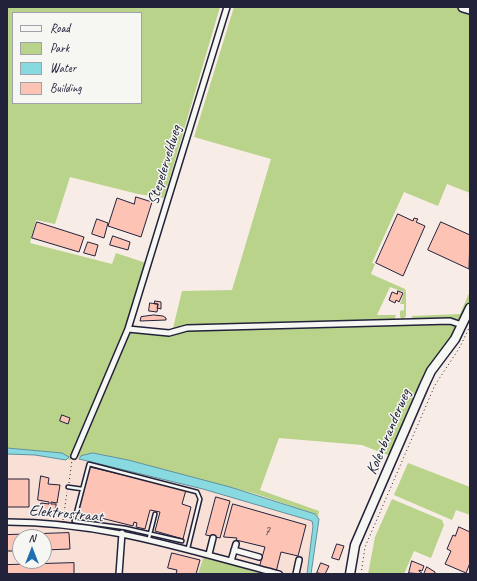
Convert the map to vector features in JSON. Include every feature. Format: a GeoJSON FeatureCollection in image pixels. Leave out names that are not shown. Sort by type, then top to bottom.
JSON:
{"type":"FeatureCollection","features":[{"type":"Feature","properties":{"kind":"highway"},"geometry":{"type":"LineString","coordinates":[[463,7],[470,9]]}},
{"type":"Feature","properties":{"kind":"main road","name":"Kolenbranderweg"},"geometry":{"type":"LineString","coordinates":[[350,574],[355,545],[424,386],[431,371],[466,325],[470,308]]}},
{"type":"Feature","properties":{"kind":"street","name":"Stepelerveldweg"},"geometry":{"type":"LineString","coordinates":[[74,456],[128,330],[227,7]]}},
{"type":"Feature","properties":{"kind":"street"},"geometry":{"type":"LineString","coordinates":[[128,330],[169,333],[183,329],[203,328],[450,321],[466,325]]}},
{"type":"Feature","properties":{"kind":"street","name":"Elektrostraat"},"geometry":{"type":"LineString","coordinates":[[7,522],[103,527],[122,533],[150,536],[170,541],[188,548],[279,574]]}},
{"type":"Feature","properties":{"kind":"street","name":"Elektrostraat"},"geometry":{"type":"LineString","coordinates":[[119,574],[122,533]]}},
{"type":"Feature","properties":{"kind":"street"},"geometry":{"type":"LineString","coordinates":[[209,554],[213,538]]}},
{"type":"Feature","properties":{"kind":"street"},"geometry":{"type":"LineString","coordinates":[[231,561],[236,544]]}},
{"type":"Feature","properties":{"kind":"street"},"geometry":{"type":"LineString","coordinates":[[234,550],[259,557]]}},
{"type":"Feature","properties":{"kind":"street"},"geometry":{"type":"LineString","coordinates":[[296,574],[299,560]]}},
{"type":"Feature","properties":{"kind":"lane"},"geometry":{"type":"LineString","coordinates":[[155,514],[150,536],[125,528],[103,527],[74,521],[88,464],[197,492],[200,499],[188,548]]}},
{"type":"Feature","properties":{"kind":"lane"},"geometry":{"type":"LineString","coordinates":[[68,487],[82,489]]}},
{"type":"Feature","properties":{"kind":"lane"},"geometry":{"type":"LineString","coordinates":[[122,533],[125,528]]}},
{"type":"Feature","properties":{"kind":"lane"},"geometry":{"type":"LineString","coordinates":[[170,541],[182,541]]}},
{"type":"Feature","properties":{"kind":"path","name":"Kolenbranderweg"},"geometry":{"type":"LineString","coordinates":[[361,574],[365,548],[435,385],[457,352],[466,325]]}},
{"type":"Feature","properties":{"kind":"shaded area"},"geometry":{"type":"Polygon","coordinates":[[[7,452],[38,453],[123,462],[316,519],[309,574],[7,574],[7,452]]]}},
{"type":"Feature","properties":{"kind":"green space"},"geometry":{"type":"Polygon","coordinates":[[[7,7],[220,7],[164,198],[138,194],[70,177],[55,224],[36,220],[30,243],[112,264],[116,253],[146,263],[127,324],[74,447],[71,460],[67,459],[62,453],[7,448],[7,7]]]}},
{"type":"Feature","properties":{"kind":"green space"},"geometry":{"type":"Polygon","coordinates":[[[234,7],[457,7],[470,11],[470,193],[447,184],[438,206],[404,192],[372,263],[375,264],[371,274],[405,289],[406,316],[403,320],[400,317],[400,311],[404,310],[404,304],[400,304],[404,292],[390,287],[377,315],[396,315],[394,321],[173,328],[182,291],[232,290],[271,159],[194,137],[234,7]]]}},
{"type":"Feature","properties":{"kind":"green space"},"geometry":{"type":"Polygon","coordinates":[[[470,291],[470,301],[460,319],[415,320],[411,316],[460,314],[470,291]]]}},
{"type":"Feature","properties":{"kind":"green space"},"geometry":{"type":"Polygon","coordinates":[[[453,323],[457,328],[455,334],[415,393],[405,416],[401,432],[390,456],[362,445],[279,438],[260,490],[319,511],[318,517],[315,514],[256,494],[119,458],[93,453],[75,458],[128,333],[165,335],[190,330],[453,323]]]}},
{"type":"Feature","properties":{"kind":"green space"},"geometry":{"type":"Polygon","coordinates":[[[408,463],[470,487],[470,515],[456,510],[452,520],[394,495],[408,463]]]}},
{"type":"Feature","properties":{"kind":"green space"},"geometry":{"type":"Polygon","coordinates":[[[392,499],[442,520],[444,525],[431,558],[414,551],[404,574],[368,574],[375,537],[392,499]]]}},
{"type":"Feature","properties":{"kind":"green space"},"geometry":{"type":"Polygon","coordinates":[[[204,556],[272,574],[198,574],[204,556]]]}},
{"type":"Feature","properties":{"kind":"water"},"geometry":{"type":"Polygon","coordinates":[[[7,448],[62,453],[69,457],[66,460],[35,455],[7,454],[7,448]]]}},
{"type":"Feature","properties":{"kind":"water"},"geometry":{"type":"Polygon","coordinates":[[[93,453],[128,460],[230,487],[315,514],[319,519],[311,574],[307,574],[313,526],[312,521],[203,489],[79,459],[81,456],[93,453]]]}},
{"type":"Feature","properties":{"kind":"building"},"geometry":{"type":"Polygon","coordinates":[[[136,197],[152,202],[141,237],[108,226],[117,198],[134,204],[136,197]]]}},
{"type":"Feature","properties":{"kind":"building"},"geometry":{"type":"Polygon","coordinates":[[[398,214],[413,221],[414,218],[418,219],[416,222],[425,226],[403,276],[376,263],[398,214]]]}},
{"type":"Feature","properties":{"kind":"building"},"geometry":{"type":"Polygon","coordinates":[[[97,219],[108,223],[104,238],[92,234],[97,219]]]}},
{"type":"Feature","properties":{"kind":"building"},"geometry":{"type":"Polygon","coordinates":[[[37,222],[84,237],[79,252],[32,238],[37,222]]]}},
{"type":"Feature","properties":{"kind":"building"},"geometry":{"type":"Polygon","coordinates":[[[441,222],[470,235],[469,269],[428,250],[441,222]]]}},
{"type":"Feature","properties":{"kind":"building"},"geometry":{"type":"Polygon","coordinates":[[[113,236],[130,242],[128,250],[110,245],[113,236]]]}},
{"type":"Feature","properties":{"kind":"building"},"geometry":{"type":"Polygon","coordinates":[[[88,242],[98,245],[95,256],[84,253],[88,242]]]}},
{"type":"Feature","properties":{"kind":"building"},"geometry":{"type":"Polygon","coordinates":[[[398,291],[403,293],[399,302],[396,300],[395,303],[389,300],[392,292],[397,294],[398,291]]]}},
{"type":"Feature","properties":{"kind":"building"},"geometry":{"type":"Polygon","coordinates":[[[155,301],[161,302],[161,309],[157,308],[158,304],[155,304],[155,301]]]}},
{"type":"Feature","properties":{"kind":"building"},"geometry":{"type":"Polygon","coordinates":[[[150,303],[158,304],[157,312],[149,311],[150,303]]]}},
{"type":"Feature","properties":{"kind":"building"},"geometry":{"type":"Polygon","coordinates":[[[154,315],[163,316],[166,320],[140,321],[141,317],[154,315]]]}},
{"type":"Feature","properties":{"kind":"building"},"geometry":{"type":"Polygon","coordinates":[[[62,415],[70,418],[68,424],[60,421],[62,415]]]}},
{"type":"Feature","properties":{"kind":"building"},"geometry":{"type":"Polygon","coordinates":[[[90,467],[186,490],[182,504],[191,507],[183,539],[155,531],[160,512],[150,510],[145,529],[136,527],[137,523],[134,522],[133,526],[97,517],[96,520],[77,515],[90,467]]]}},
{"type":"Feature","properties":{"kind":"building"},"geometry":{"type":"Polygon","coordinates":[[[41,476],[49,478],[48,484],[60,485],[57,503],[51,502],[51,504],[56,504],[56,515],[43,514],[36,510],[41,503],[49,504],[49,502],[38,500],[41,476]]]}},
{"type":"Feature","properties":{"kind":"building"},"geometry":{"type":"Polygon","coordinates":[[[7,479],[29,479],[29,507],[7,507],[7,479]]]}},
{"type":"Feature","properties":{"kind":"building"},"geometry":{"type":"Polygon","coordinates":[[[216,497],[230,501],[220,538],[206,535],[216,497]]]}},
{"type":"Feature","properties":{"kind":"building"},"geometry":{"type":"Polygon","coordinates":[[[233,504],[306,525],[298,556],[281,552],[276,572],[259,568],[265,547],[236,540],[237,538],[224,537],[233,504]]]}},
{"type":"Feature","properties":{"kind":"building"},"geometry":{"type":"Polygon","coordinates":[[[459,527],[470,532],[470,563],[466,573],[445,564],[451,551],[447,549],[453,535],[455,536],[459,527]]]}},
{"type":"Feature","properties":{"kind":"building"},"geometry":{"type":"Polygon","coordinates":[[[69,533],[70,549],[52,550],[52,534],[69,533]]]}},
{"type":"Feature","properties":{"kind":"building"},"geometry":{"type":"Polygon","coordinates":[[[7,535],[12,535],[12,551],[7,551],[7,535]]]}},
{"type":"Feature","properties":{"kind":"building"},"geometry":{"type":"Polygon","coordinates":[[[337,544],[344,546],[339,560],[332,558],[337,544]]]}},
{"type":"Feature","properties":{"kind":"building"},"geometry":{"type":"Polygon","coordinates":[[[172,553],[200,560],[196,574],[176,574],[177,570],[168,568],[172,553]]]}},
{"type":"Feature","properties":{"kind":"building"},"geometry":{"type":"Polygon","coordinates":[[[412,561],[424,566],[422,571],[419,570],[423,574],[409,573],[412,561]]]}},
{"type":"Feature","properties":{"kind":"building"},"geometry":{"type":"Polygon","coordinates":[[[74,563],[74,574],[7,574],[7,565],[12,565],[12,569],[52,569],[52,564],[74,563]]]}},
{"type":"Feature","properties":{"kind":"building"},"geometry":{"type":"Polygon","coordinates":[[[321,563],[329,566],[325,574],[317,573],[321,563]]]}},
{"type":"Feature","properties":{"kind":"building"},"geometry":{"type":"Polygon","coordinates":[[[427,567],[435,572],[435,574],[424,574],[427,567]]]}}]}
